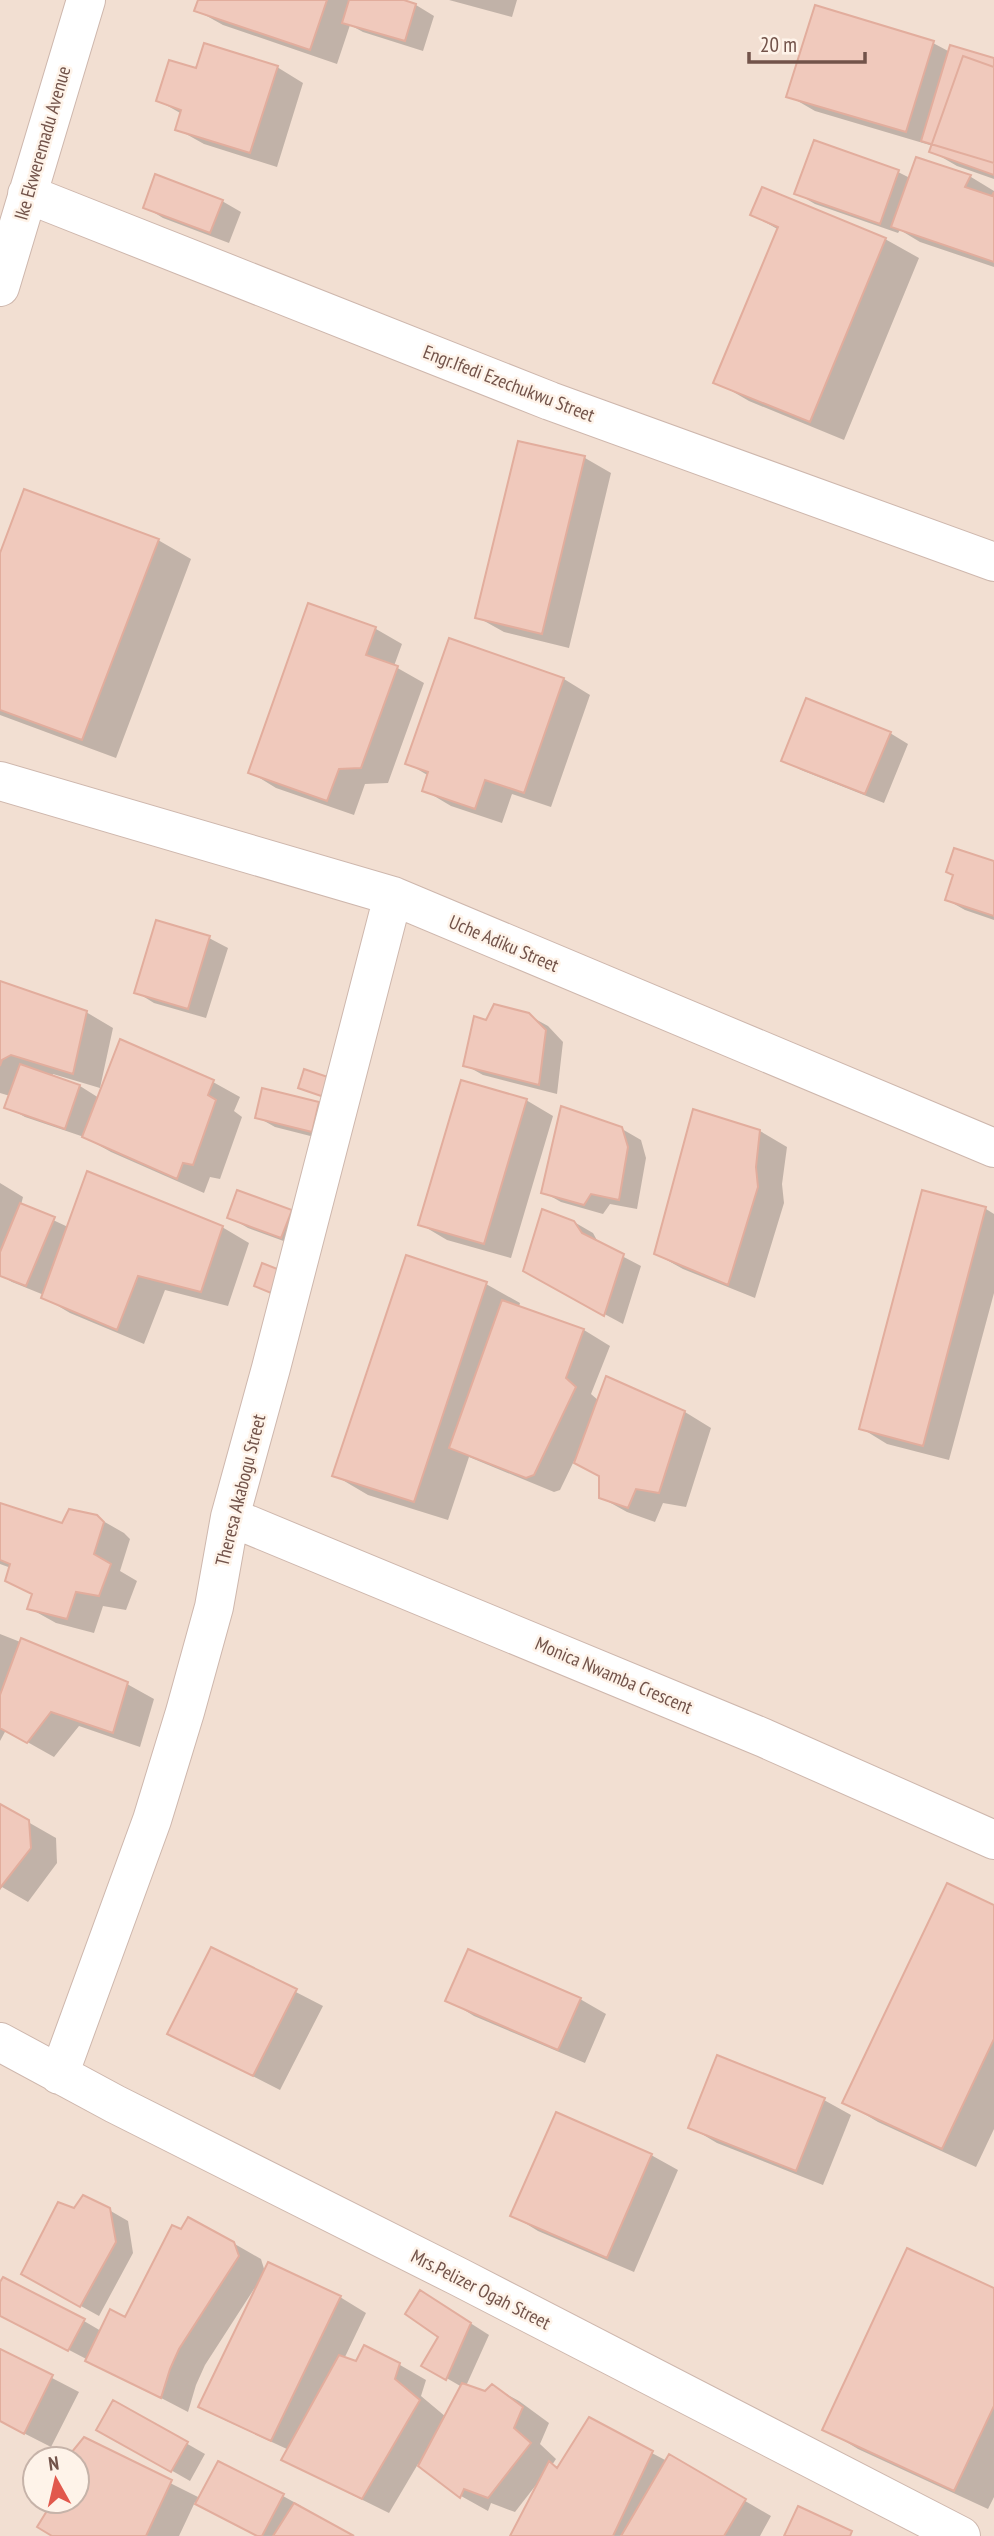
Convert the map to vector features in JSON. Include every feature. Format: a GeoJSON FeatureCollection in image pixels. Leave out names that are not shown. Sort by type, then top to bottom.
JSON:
{"type":"FeatureCollection","features":[{"type":"Feature","properties":{"kind":"street","name":"Ike Ekweremadu Avenue"},"geometry":{"type":"LineString","coordinates":[[0,287],[86,0]]}},
{"type":"Feature","properties":{"kind":"street","name":"Engr.Ifedi Ezechukwu Street"},"geometry":{"type":"LineString","coordinates":[[27,194],[550,401],[994,562]]}},
{"type":"Feature","properties":{"kind":"street","name":"Uche Adiku Street"},"geometry":{"type":"LineString","coordinates":[[0,781],[393,896],[994,1148]]}},
{"type":"Feature","properties":{"kind":"street","name":"Theresa Akabogu Street"},"geometry":{"type":"LineString","coordinates":[[59,2075],[152,1820],[185,1712],[214,1607],[230,1517],[393,896]]}},
{"type":"Feature","properties":{"kind":"street","name":"Monica Nwamba Crescent"},"geometry":{"type":"LineString","coordinates":[[230,1517],[678,1702],[994,1840]]}},
{"type":"Feature","properties":{"kind":"street","name":"Mrs.Pelizer Ogah Street"},"geometry":{"type":"LineString","coordinates":[[0,2042],[59,2075],[459,2277],[961,2536]]}},
{"type":"Feature","properties":{"kind":"shaded area"},"geometry":{"type":"Polygon","coordinates":[[[0,0],[994,0],[994,2536],[0,2536],[0,0]]]}},
{"type":"Feature","properties":{"kind":"building"},"geometry":{"type":"Polygon","coordinates":[[[198,0],[327,0],[310,50],[194,11],[198,0]]]}},
{"type":"Feature","properties":{"kind":"building"},"geometry":{"type":"Polygon","coordinates":[[[349,0],[404,0],[416,4],[405,41],[342,23],[349,0]]]}},
{"type":"Feature","properties":{"kind":"building"},"geometry":{"type":"Polygon","coordinates":[[[815,5],[934,41],[906,132],[786,97],[815,5]]]}},
{"type":"Feature","properties":{"kind":"building"},"geometry":{"type":"Polygon","coordinates":[[[204,43],[278,66],[250,153],[175,130],[181,110],[156,101],[169,60],[196,68],[204,43]]]}},
{"type":"Feature","properties":{"kind":"building"},"geometry":{"type":"Polygon","coordinates":[[[950,45],[994,58],[994,163],[921,141],[950,45]]]}},
{"type":"Feature","properties":{"kind":"building"},"geometry":{"type":"Polygon","coordinates":[[[963,56],[994,67],[994,175],[929,152],[963,56]]]}},
{"type":"Feature","properties":{"kind":"building"},"geometry":{"type":"Polygon","coordinates":[[[814,140],[899,170],[880,224],[794,194],[814,140]]]}},
{"type":"Feature","properties":{"kind":"building"},"geometry":{"type":"Polygon","coordinates":[[[916,157],[971,175],[965,187],[992,196],[994,192],[994,262],[891,227],[916,157]]]}},
{"type":"Feature","properties":{"kind":"building"},"geometry":{"type":"Polygon","coordinates":[[[155,174],[223,200],[210,233],[143,208],[155,174]]]}},
{"type":"Feature","properties":{"kind":"building"},"geometry":{"type":"Polygon","coordinates":[[[762,187],[886,238],[810,422],[713,383],[778,227],[750,215],[762,187]]]}},
{"type":"Feature","properties":{"kind":"building"},"geometry":{"type":"Polygon","coordinates":[[[518,441],[585,456],[542,634],[475,618],[518,441]]]}},
{"type":"Feature","properties":{"kind":"building"},"geometry":{"type":"Polygon","coordinates":[[[24,489],[159,539],[82,740],[0,710],[0,553],[24,489]]]}},
{"type":"Feature","properties":{"kind":"building"},"geometry":{"type":"Polygon","coordinates":[[[308,603],[376,627],[366,655],[398,666],[361,768],[339,769],[327,801],[248,773],[308,603]]]}},
{"type":"Feature","properties":{"kind":"building"},"geometry":{"type":"Polygon","coordinates":[[[449,638],[564,678],[524,793],[485,780],[475,809],[422,791],[428,772],[405,764],[449,638]]]}},
{"type":"Feature","properties":{"kind":"building"},"geometry":{"type":"Polygon","coordinates":[[[806,698],[891,732],[865,794],[781,761],[806,698]]]}},
{"type":"Feature","properties":{"kind":"building"},"geometry":{"type":"Polygon","coordinates":[[[954,848],[994,861],[994,916],[945,900],[953,875],[946,872],[954,848]]]}},
{"type":"Feature","properties":{"kind":"building"},"geometry":{"type":"Polygon","coordinates":[[[156,920],[210,936],[188,1009],[134,993],[156,920]]]}},
{"type":"Feature","properties":{"kind":"building"},"geometry":{"type":"Polygon","coordinates":[[[0,981],[87,1011],[73,1074],[11,1055],[2,1060],[0,1066],[0,981]]]}},
{"type":"Feature","properties":{"kind":"building"},"geometry":{"type":"Polygon","coordinates":[[[494,1004],[529,1013],[546,1030],[539,1085],[463,1066],[474,1016],[486,1020],[494,1004]]]}},
{"type":"Feature","properties":{"kind":"building"},"geometry":{"type":"Polygon","coordinates":[[[120,1039],[214,1080],[208,1095],[216,1100],[193,1165],[183,1163],[177,1179],[82,1137],[120,1039]]]}},
{"type":"Feature","properties":{"kind":"building"},"geometry":{"type":"Polygon","coordinates":[[[20,1064],[80,1085],[65,1129],[4,1108],[20,1064]]]}},
{"type":"Feature","properties":{"kind":"building"},"geometry":{"type":"Polygon","coordinates":[[[304,1069],[334,1079],[327,1098],[298,1088],[304,1069]]]}},
{"type":"Feature","properties":{"kind":"building"},"geometry":{"type":"Polygon","coordinates":[[[461,1080],[527,1099],[484,1244],[418,1225],[461,1080]]]}},
{"type":"Feature","properties":{"kind":"building"},"geometry":{"type":"Polygon","coordinates":[[[262,1088],[319,1102],[312,1132],[255,1118],[262,1088]]]}},
{"type":"Feature","properties":{"kind":"building"},"geometry":{"type":"Polygon","coordinates":[[[561,1106],[622,1127],[628,1147],[619,1200],[591,1194],[584,1205],[541,1193],[561,1106]]]}},
{"type":"Feature","properties":{"kind":"building"},"geometry":{"type":"Polygon","coordinates":[[[693,1109],[760,1130],[756,1167],[758,1187],[728,1285],[654,1254],[693,1109]]]}},
{"type":"Feature","properties":{"kind":"building"},"geometry":{"type":"Polygon","coordinates":[[[87,1171],[223,1226],[201,1292],[138,1276],[117,1330],[41,1298],[87,1171]]]}},
{"type":"Feature","properties":{"kind":"building"},"geometry":{"type":"Polygon","coordinates":[[[237,1190],[292,1210],[281,1238],[227,1218],[237,1190]]]}},
{"type":"Feature","properties":{"kind":"building"},"geometry":{"type":"Polygon","coordinates":[[[922,1190],[986,1207],[923,1446],[859,1429],[922,1190]]]}},
{"type":"Feature","properties":{"kind":"building"},"geometry":{"type":"Polygon","coordinates":[[[20,1203],[55,1217],[26,1286],[0,1276],[0,1252],[20,1203]]]}},
{"type":"Feature","properties":{"kind":"building"},"geometry":{"type":"Polygon","coordinates":[[[542,1209],[574,1221],[582,1233],[624,1254],[604,1316],[523,1271],[542,1209]]]}},
{"type":"Feature","properties":{"kind":"building"},"geometry":{"type":"Polygon","coordinates":[[[406,1255],[487,1282],[414,1502],[332,1476],[406,1255]]]}},
{"type":"Feature","properties":{"kind":"building"},"geometry":{"type":"Polygon","coordinates":[[[262,1263],[280,1270],[271,1293],[254,1286],[262,1263]]]}},
{"type":"Feature","properties":{"kind":"building"},"geometry":{"type":"Polygon","coordinates":[[[502,1300],[584,1329],[566,1378],[576,1387],[534,1475],[526,1478],[449,1448],[502,1300]]]}},
{"type":"Feature","properties":{"kind":"building"},"geometry":{"type":"Polygon","coordinates":[[[606,1376],[685,1411],[659,1493],[636,1489],[628,1508],[599,1498],[599,1476],[574,1463],[606,1376]]]}},
{"type":"Feature","properties":{"kind":"building"},"geometry":{"type":"Polygon","coordinates":[[[0,1503],[62,1523],[69,1509],[97,1515],[104,1522],[94,1554],[111,1564],[99,1596],[76,1592],[67,1619],[27,1609],[32,1594],[5,1581],[10,1564],[0,1560],[0,1503]]]}},
{"type":"Feature","properties":{"kind":"building"},"geometry":{"type":"Polygon","coordinates":[[[21,1638],[128,1682],[113,1733],[51,1712],[27,1743],[0,1728],[0,1695],[21,1638]]]}},
{"type":"Feature","properties":{"kind":"building"},"geometry":{"type":"Polygon","coordinates":[[[0,1804],[29,1820],[31,1848],[0,1888],[0,1804]]]}},
{"type":"Feature","properties":{"kind":"building"},"geometry":{"type":"Polygon","coordinates":[[[947,1883],[994,1905],[994,2039],[942,2149],[842,2103],[947,1883]]]}},
{"type":"Feature","properties":{"kind":"building"},"geometry":{"type":"Polygon","coordinates":[[[211,1947],[297,1989],[253,2076],[167,2034],[211,1947]]]}},
{"type":"Feature","properties":{"kind":"building"},"geometry":{"type":"Polygon","coordinates":[[[468,1949],[581,1998],[558,2050],[445,2001],[468,1949]]]}},
{"type":"Feature","properties":{"kind":"building"},"geometry":{"type":"Polygon","coordinates":[[[717,2055],[825,2098],[796,2171],[688,2128],[717,2055]]]}},
{"type":"Feature","properties":{"kind":"building"},"geometry":{"type":"Polygon","coordinates":[[[556,2112],[652,2154],[607,2258],[510,2216],[556,2112]]]}},
{"type":"Feature","properties":{"kind":"building"},"geometry":{"type":"Polygon","coordinates":[[[83,2195],[110,2208],[116,2242],[80,2307],[21,2274],[58,2202],[74,2208],[83,2195]]]}},
{"type":"Feature","properties":{"kind":"building"},"geometry":{"type":"Polygon","coordinates":[[[188,2217],[234,2242],[239,2256],[179,2349],[161,2398],[85,2361],[110,2309],[125,2317],[172,2225],[181,2229],[188,2217]]]}},
{"type":"Feature","properties":{"kind":"building"},"geometry":{"type":"Polygon","coordinates":[[[907,2248],[994,2288],[994,2406],[954,2491],[822,2430],[907,2248]]]}},
{"type":"Feature","properties":{"kind":"building"},"geometry":{"type":"Polygon","coordinates":[[[268,2262],[341,2296],[271,2441],[198,2407],[268,2262]]]}},
{"type":"Feature","properties":{"kind":"building"},"geometry":{"type":"Polygon","coordinates":[[[3,2277],[85,2319],[68,2351],[0,2316],[0,2282],[3,2277]]]}},
{"type":"Feature","properties":{"kind":"building"},"geometry":{"type":"Polygon","coordinates":[[[420,2290],[471,2323],[446,2380],[421,2366],[438,2337],[405,2314],[420,2290]]]}},
{"type":"Feature","properties":{"kind":"building"},"geometry":{"type":"Polygon","coordinates":[[[364,2345],[400,2363],[395,2379],[420,2400],[362,2499],[281,2460],[339,2355],[356,2361],[364,2345]]]}},
{"type":"Feature","properties":{"kind":"building"},"geometry":{"type":"Polygon","coordinates":[[[0,2349],[53,2375],[24,2434],[0,2421],[0,2349]]]}},
{"type":"Feature","properties":{"kind":"building"},"geometry":{"type":"Polygon","coordinates":[[[462,2383],[485,2391],[492,2384],[523,2407],[514,2428],[531,2443],[488,2498],[464,2489],[460,2498],[418,2466],[462,2383]]]}},
{"type":"Feature","properties":{"kind":"building"},"geometry":{"type":"Polygon","coordinates":[[[113,2400],[188,2442],[171,2472],[96,2430],[113,2400]]]}},
{"type":"Feature","properties":{"kind":"building"},"geometry":{"type":"Polygon","coordinates":[[[589,2417],[653,2451],[613,2536],[510,2536],[549,2461],[557,2468],[589,2417]]]}},
{"type":"Feature","properties":{"kind":"building"},"geometry":{"type":"Polygon","coordinates":[[[84,2437],[172,2480],[146,2536],[52,2536],[37,2527],[44,2515],[91,2515],[91,2445],[78,2445],[84,2437]]]}},
{"type":"Feature","properties":{"kind":"building"},"geometry":{"type":"Polygon","coordinates":[[[669,2454],[746,2499],[724,2536],[621,2536],[669,2454]]]}},
{"type":"Feature","properties":{"kind":"building"},"geometry":{"type":"Polygon","coordinates":[[[218,2461],[284,2494],[262,2536],[257,2536],[195,2504],[218,2461]]]}},
{"type":"Feature","properties":{"kind":"building"},"geometry":{"type":"Polygon","coordinates":[[[294,2503],[354,2536],[273,2536],[294,2503]]]}},
{"type":"Feature","properties":{"kind":"building"},"geometry":{"type":"Polygon","coordinates":[[[798,2506],[852,2531],[850,2536],[784,2536],[798,2506]]]}}]}
